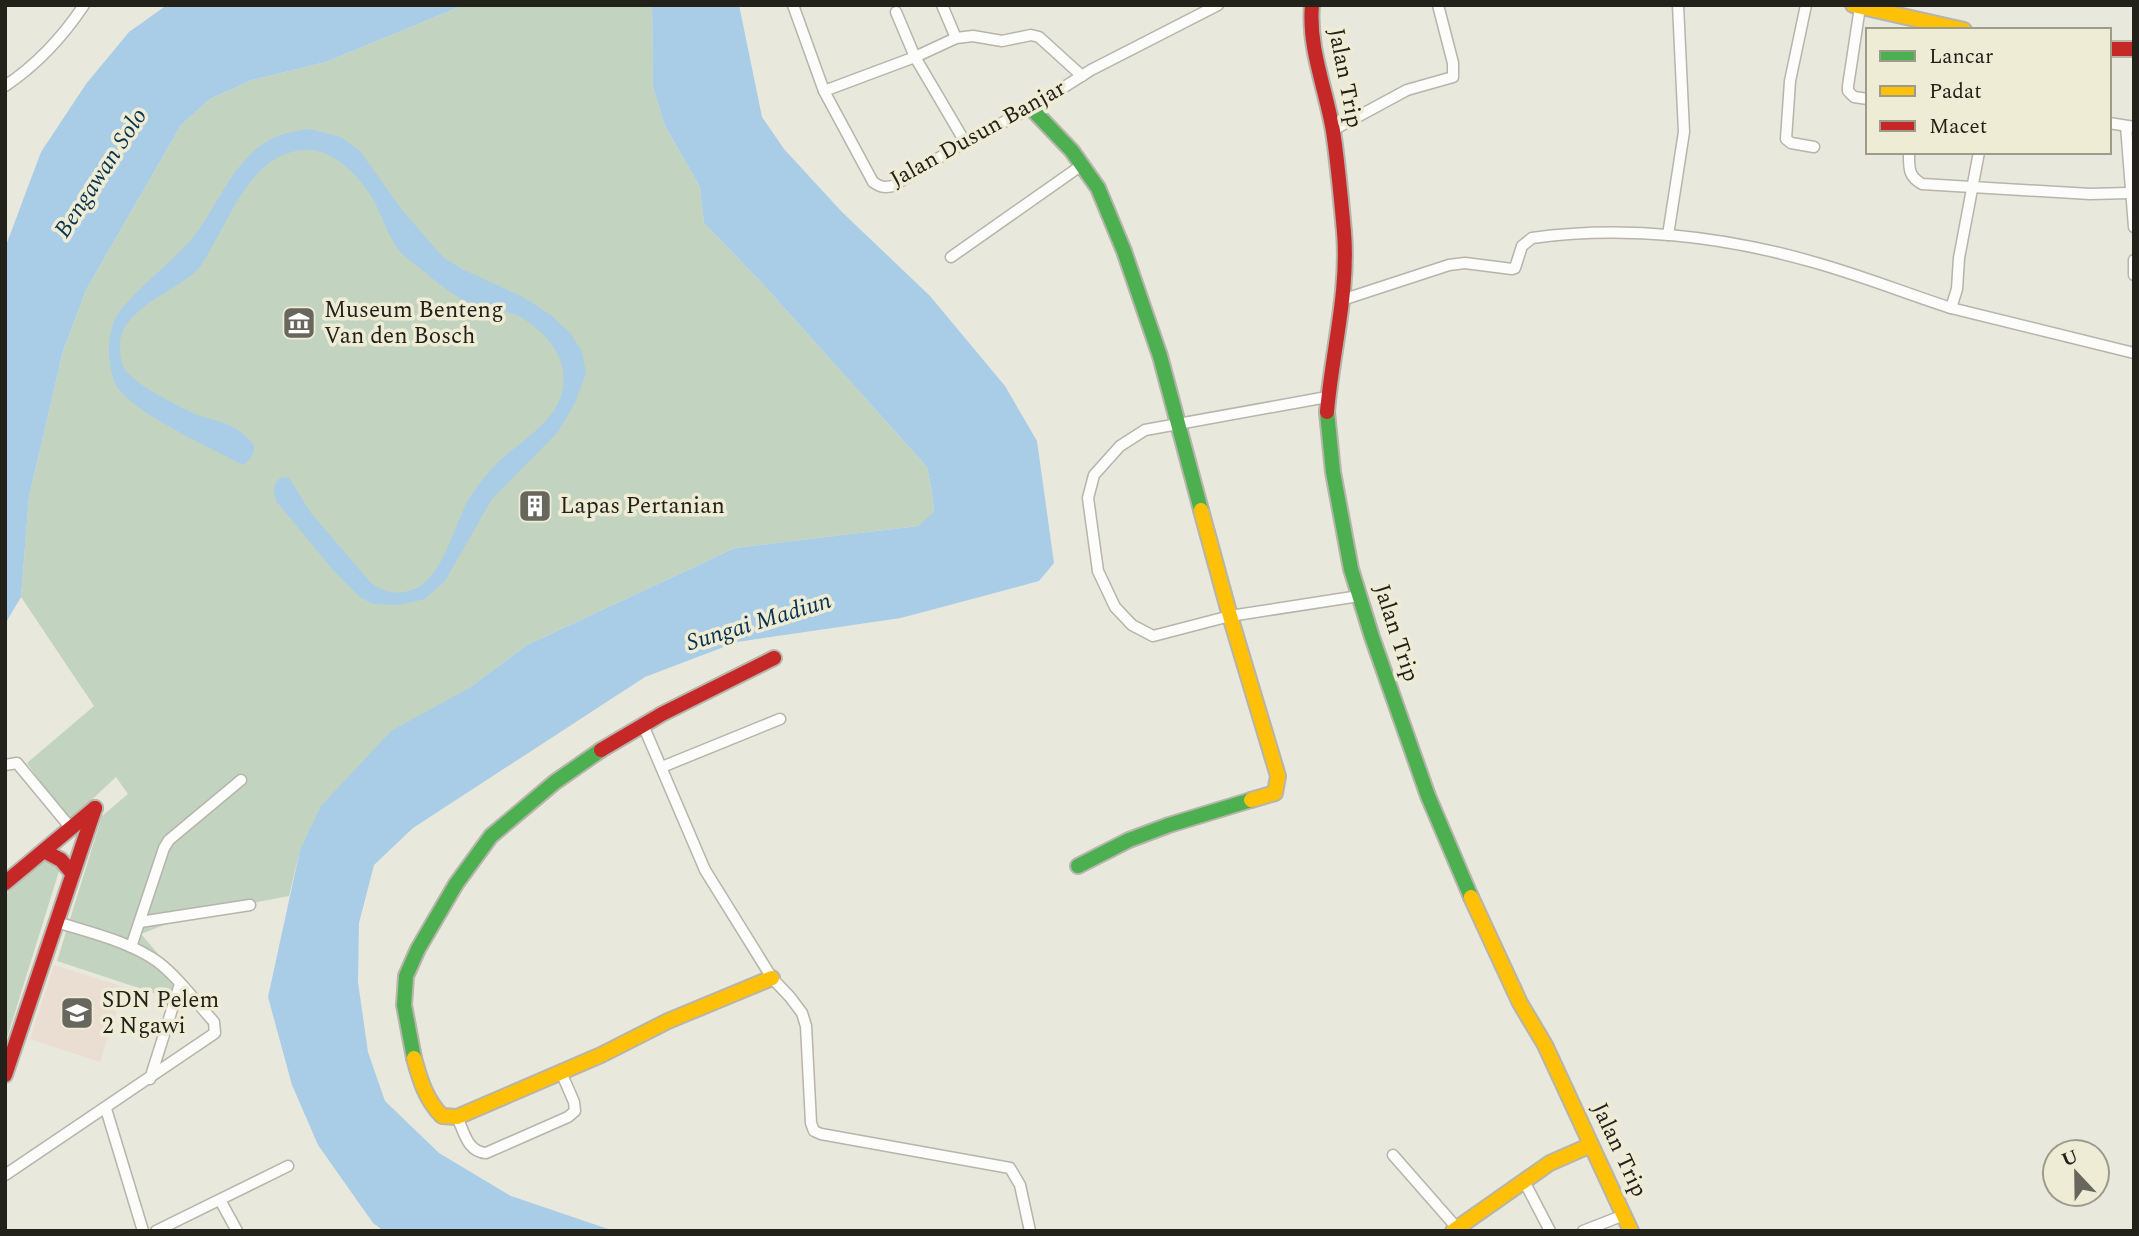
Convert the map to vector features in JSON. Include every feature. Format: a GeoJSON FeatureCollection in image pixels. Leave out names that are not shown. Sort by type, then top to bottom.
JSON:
{"type":"FeatureCollection","features":[{"type":"Feature","properties":{"kind":"main road"},"geometry":{"type":"LineString","coordinates":[[1857,6],[1932,27]]}},
{"type":"Feature","properties":{"kind":"main road","name":"Jalan Trip"},"geometry":{"type":"LineString","coordinates":[[1309,9],[1333,130],[1343,235],[1342,300],[1327,397],[1328,430],[1333,472],[1359,596],[1428,796],[1520,1003],[1545,1045],[1631,1231]]}},
{"type":"Feature","properties":{"kind":"main road"},"geometry":{"type":"LineString","coordinates":[[2111,49],[2134,49]]}},
{"type":"Feature","properties":{"kind":"main road"},"geometry":{"type":"LineString","coordinates":[[1031,108],[1082,165],[1098,188],[1124,251],[1160,356],[1230,616],[1278,775],[1275,793],[1129,840],[1078,866]]}},
{"type":"Feature","properties":{"kind":"main road"},"geometry":{"type":"LineString","coordinates":[[772,978],[668,1021],[561,1072],[457,1117],[448,1118],[436,1111],[428,1099],[405,1024],[403,992],[408,966],[459,879],[490,837],[555,782],[643,725],[774,658]]}},
{"type":"Feature","properties":{"kind":"main road"},"geometry":{"type":"LineString","coordinates":[[5,883],[96,808],[57,922],[10,1041],[5,1075]]}},
{"type":"Feature","properties":{"kind":"main road"},"geometry":{"type":"LineString","coordinates":[[44,851],[61,860],[72,873]]}},
{"type":"Feature","properties":{"kind":"main road"},"geometry":{"type":"LineString","coordinates":[[1455,1229],[1550,1163],[1591,1145]]}},
{"type":"Feature","properties":{"kind":"street"},"geometry":{"type":"LineString","coordinates":[[5,86],[51,49],[84,5]]}},
{"type":"Feature","properties":{"kind":"street","name":"Jalan Dusun Banjar"},"geometry":{"type":"LineString","coordinates":[[793,5],[824,91],[873,182],[880,187],[892,186],[965,142],[1031,108],[1082,76],[1218,5]]}},
{"type":"Feature","properties":{"kind":"street"},"geometry":{"type":"LineString","coordinates":[[942,5],[956,38]]}},
{"type":"Feature","properties":{"kind":"street"},"geometry":{"type":"LineString","coordinates":[[1333,130],[1407,90],[1453,77],[1455,71],[1438,5]]}},
{"type":"Feature","properties":{"kind":"street"},"geometry":{"type":"LineString","coordinates":[[1668,236],[1684,132],[1678,5]]}},
{"type":"Feature","properties":{"kind":"street"},"geometry":{"type":"LineString","coordinates":[[1806,5],[1790,81],[1786,139],[1791,143],[1814,147]]}},
{"type":"Feature","properties":{"kind":"street"},"geometry":{"type":"LineString","coordinates":[[1857,6],[1848,86],[1854,97],[1866,99]]}},
{"type":"Feature","properties":{"kind":"street"},"geometry":{"type":"LineString","coordinates":[[896,12],[915,57],[965,142]]}},
{"type":"Feature","properties":{"kind":"street"},"geometry":{"type":"LineString","coordinates":[[824,91],[915,57],[956,38],[973,36],[1007,41],[1035,35],[1082,76]]}},
{"type":"Feature","properties":{"kind":"street"},"geometry":{"type":"LineString","coordinates":[[2111,123],[2130,126],[2129,193],[2134,227]]}},
{"type":"Feature","properties":{"kind":"street"},"geometry":{"type":"LineString","coordinates":[[1909,154],[1908,171],[1913,179],[1922,184],[2090,194],[2129,193]]}},
{"type":"Feature","properties":{"kind":"street"},"geometry":{"type":"LineString","coordinates":[[1951,308],[1957,289],[1959,258],[1979,154]]}},
{"type":"Feature","properties":{"kind":"street"},"geometry":{"type":"LineString","coordinates":[[951,257],[1082,165]]}},
{"type":"Feature","properties":{"kind":"street"},"geometry":{"type":"LineString","coordinates":[[1342,300],[1449,265],[1465,263],[1512,269],[1515,268],[1522,246],[1532,238],[1612,231],[1668,236],[1774,252],[1815,262],[1951,308],[2134,353]]}},
{"type":"Feature","properties":{"kind":"street"},"geometry":{"type":"LineString","coordinates":[[2134,260],[2134,275]]}},
{"type":"Feature","properties":{"kind":"street"},"geometry":{"type":"LineString","coordinates":[[1327,397],[1179,422],[1136,434],[1120,446],[1094,475],[1088,498],[1098,571],[1115,607],[1132,625],[1153,636],[1173,633],[1230,616],[1359,596]]}},
{"type":"Feature","properties":{"kind":"street"},"geometry":{"type":"LineString","coordinates":[[662,767],[780,719]]}},
{"type":"Feature","properties":{"kind":"street"},"geometry":{"type":"LineString","coordinates":[[643,725],[705,870],[772,978],[802,1013],[806,1026],[811,1124],[814,1131],[1010,1168],[1020,1185],[1030,1231]]}},
{"type":"Feature","properties":{"kind":"street"},"geometry":{"type":"LineString","coordinates":[[5,765],[17,763],[70,827]]}},
{"type":"Feature","properties":{"kind":"street"},"geometry":{"type":"LineString","coordinates":[[131,947],[159,857],[169,840],[241,780]]}},
{"type":"Feature","properties":{"kind":"street"},"geometry":{"type":"LineString","coordinates":[[140,922],[250,905]]}},
{"type":"Feature","properties":{"kind":"street"},"geometry":{"type":"LineString","coordinates":[[5,1175],[215,1033],[214,1022],[157,961],[131,947],[57,922]]}},
{"type":"Feature","properties":{"kind":"street"},"geometry":{"type":"LineString","coordinates":[[150,1079],[180,984]]}},
{"type":"Feature","properties":{"kind":"street"},"geometry":{"type":"LineString","coordinates":[[457,1117],[470,1146],[486,1153],[568,1117],[575,1111],[561,1072]]}},
{"type":"Feature","properties":{"kind":"street"},"geometry":{"type":"LineString","coordinates":[[106,1109],[143,1231]]}},
{"type":"Feature","properties":{"kind":"street"},"geometry":{"type":"LineString","coordinates":[[1393,1155],[1455,1229]]}},
{"type":"Feature","properties":{"kind":"street"},"geometry":{"type":"LineString","coordinates":[[156,1231],[288,1166]]}},
{"type":"Feature","properties":{"kind":"street"},"geometry":{"type":"LineString","coordinates":[[1524,1181],[1550,1231]]}},
{"type":"Feature","properties":{"kind":"street"},"geometry":{"type":"LineString","coordinates":[[220,1200],[237,1231]]}},
{"type":"Feature","properties":{"kind":"street"},"geometry":{"type":"LineString","coordinates":[[1583,1231],[1624,1215]]}},
{"type":"Feature","properties":{"kind":"shaded area","name":"SDN Pelem 2 Ngawi"},"geometry":{"type":"Polygon","coordinates":[[[54,965],[124,987],[100,1062],[30,1039],[54,965]]]}},
{"type":"Feature","properties":{"kind":"green space"},"geometry":{"type":"Polygon","coordinates":[[[464,5],[652,5],[653,87],[665,126],[700,187],[704,223],[761,282],[927,467],[934,513],[918,526],[735,548],[527,645],[469,688],[300,850],[289,896],[190,915],[141,934],[179,978],[172,999],[57,961],[102,816],[128,794],[116,777],[68,822],[27,763],[94,706],[21,597],[29,497],[63,351],[86,290],[181,125],[210,99],[252,80],[326,62],[464,5]]]}},
{"type":"Feature","properties":{"kind":"green space"},"geometry":{"type":"Polygon","coordinates":[[[47,859],[60,868],[7,1038],[5,895],[47,859]]]}},
{"type":"Feature","properties":{"kind":"water","name":"Bengawan Solo"},"geometry":{"type":"Polygon","coordinates":[[[167,5],[464,5],[326,62],[252,80],[210,99],[181,125],[86,290],[63,351],[29,497],[21,597],[5,624],[5,248],[41,152],[86,84],[129,32],[167,5]]]}},
{"type":"Feature","properties":{"kind":"water","name":"Sungai Madiun"},"geometry":{"type":"Polygon","coordinates":[[[652,5],[739,5],[762,117],[784,149],[842,212],[930,296],[1005,386],[1037,441],[1054,563],[1039,581],[901,618],[737,642],[645,677],[413,828],[374,865],[359,923],[358,982],[368,1052],[385,1101],[439,1153],[511,1196],[614,1231],[384,1231],[373,1223],[318,1145],[292,1085],[268,997],[300,850],[321,806],[391,731],[469,688],[527,645],[735,548],[918,526],[934,512],[927,467],[761,282],[704,223],[700,187],[665,126],[653,87],[652,5]]]}},
{"type":"Feature","properties":{"kind":"water"},"geometry":{"type":"Polygon","coordinates":[[[309,129],[341,137],[360,151],[402,210],[443,257],[462,269],[525,298],[552,316],[571,334],[582,352],[586,373],[575,403],[558,432],[492,499],[445,581],[425,599],[399,605],[373,604],[361,598],[333,570],[276,501],[276,482],[281,477],[289,478],[311,513],[371,583],[390,592],[410,591],[423,584],[437,568],[466,504],[483,479],[550,416],[563,388],[563,371],[553,346],[533,326],[511,313],[463,300],[402,254],[368,192],[345,166],[325,153],[314,150],[286,154],[272,161],[248,185],[197,270],[137,313],[121,335],[121,356],[127,372],[172,403],[229,425],[242,433],[254,445],[253,454],[246,463],[243,465],[193,440],[136,405],[115,383],[110,367],[110,336],[119,313],[191,240],[239,167],[271,139],[309,129]]]}},
{"type":"Feature","properties":{"kind":"traffic: fast"},"geometry":{"type":"LineString","coordinates":[[1031,108],[1072,151],[1098,188],[1124,251],[1160,356],[1201,510]]}},
{"type":"Feature","properties":{"kind":"traffic: fast"},"geometry":{"type":"LineString","coordinates":[[1327,412],[1333,472],[1351,569],[1428,796],[1471,897]]}},
{"type":"Feature","properties":{"kind":"traffic: fast"},"geometry":{"type":"LineString","coordinates":[[414,1058],[404,1005],[406,976],[418,949],[456,884],[491,836],[555,782],[601,750]]}},
{"type":"Feature","properties":{"kind":"traffic: fast"},"geometry":{"type":"LineString","coordinates":[[1078,866],[1129,840],[1251,800]]}},
{"type":"Feature","properties":{"kind":"traffic: slow"},"geometry":{"type":"LineString","coordinates":[[1853,5],[1955,28]]}},
{"type":"Feature","properties":{"kind":"traffic: slow"},"geometry":{"type":"LineString","coordinates":[[1201,510],[1278,776],[1275,793],[1251,800]]}},
{"type":"Feature","properties":{"kind":"traffic: slow"},"geometry":{"type":"LineString","coordinates":[[1471,897],[1520,1003],[1545,1045],[1631,1231]]}},
{"type":"Feature","properties":{"kind":"traffic: slow"},"geometry":{"type":"LineString","coordinates":[[414,1058],[424,1089],[436,1110],[442,1116],[457,1117],[601,1055],[668,1021],[772,978]]}},
{"type":"Feature","properties":{"kind":"traffic: slow"},"geometry":{"type":"LineString","coordinates":[[1453,1231],[1550,1163],[1591,1145]]}},
{"type":"Feature","properties":{"kind":"traffic: jam"},"geometry":{"type":"LineString","coordinates":[[1312,5],[1315,53],[1335,143],[1345,254],[1342,300],[1327,412]]}},
{"type":"Feature","properties":{"kind":"traffic: jam"},"geometry":{"type":"LineString","coordinates":[[2111,49],[2134,49]]}},
{"type":"Feature","properties":{"kind":"traffic: jam"},"geometry":{"type":"LineString","coordinates":[[601,750],[662,714],[774,658]]}},
{"type":"Feature","properties":{"kind":"traffic: jam"},"geometry":{"type":"LineString","coordinates":[[5,883],[95,808]]}},
{"type":"Feature","properties":{"kind":"traffic: jam"},"geometry":{"type":"LineString","coordinates":[[5,1075],[95,808]]}},
{"type":"Feature","properties":{"kind":"traffic: jam"},"geometry":{"type":"LineString","coordinates":[[44,851],[61,860],[72,873]]}},
{"type":"Feature","properties":{"kind":"place","name":"Museum Benteng Van den Bosch"},"geometry":{"type":"Point","coordinates":[299,323]}},
{"type":"Feature","properties":{"kind":"place","name":"Lapas Pertanian"},"geometry":{"type":"Point","coordinates":[535,506]}},
{"type":"Feature","properties":{"kind":"place","name":"SDN Pelem 2 Ngawi"},"geometry":{"type":"Point","coordinates":[77,1013]}}]}
